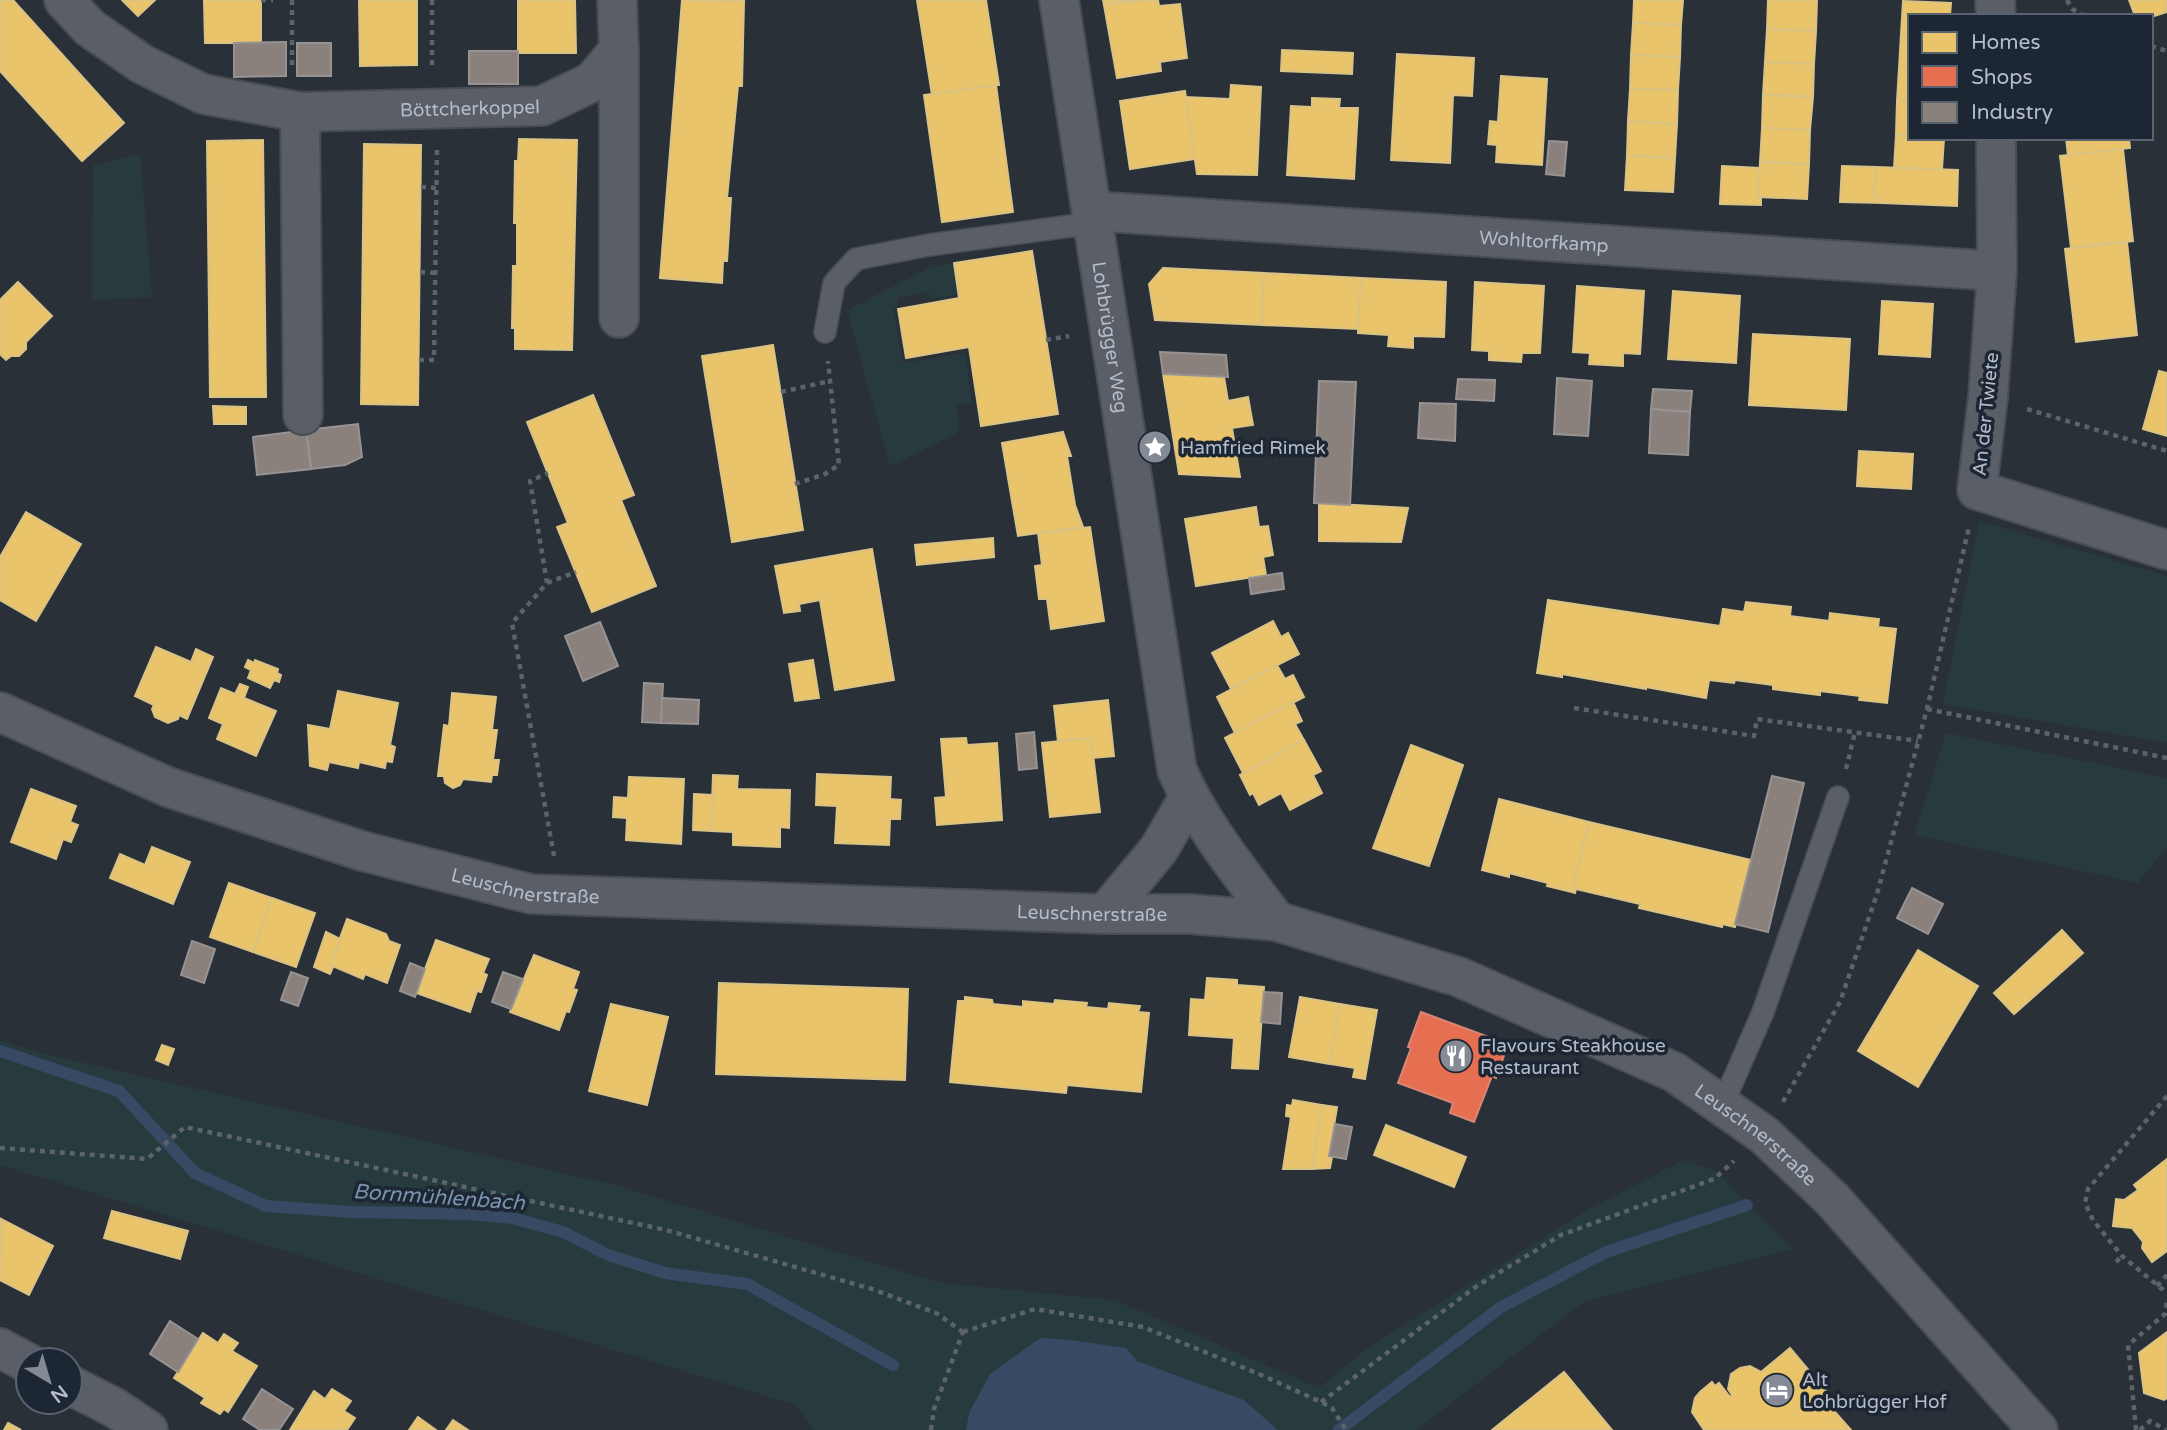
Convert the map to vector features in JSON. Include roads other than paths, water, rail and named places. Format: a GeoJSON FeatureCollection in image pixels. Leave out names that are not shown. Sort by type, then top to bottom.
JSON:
{"type":"FeatureCollection","features":[{"type":"Feature","properties":{"kind":"street","name":"Böttcherkoppel"},"geometry":{"type":"LineString","coordinates":[[64,0],[90,28],[142,64],[203,94],[296,111],[542,106],[592,82],[618,50]]}},
{"type":"Feature","properties":{"kind":"street"},"geometry":{"type":"LineString","coordinates":[[617,0],[619,318]]}},
{"type":"Feature","properties":{"kind":"street","name":"Lohbrügger Weg"},"geometry":{"type":"LineString","coordinates":[[1059,0],[1177,770],[1189,797],[1216,840],[1276,921]]}},
{"type":"Feature","properties":{"kind":"street"},"geometry":{"type":"LineString","coordinates":[[296,111],[303,415]]}},
{"type":"Feature","properties":{"kind":"street","name":"An der Twiete"},"geometry":{"type":"LineString","coordinates":[[1996,140],[1997,271],[1988,397],[1977,490],[2167,550]]}},
{"type":"Feature","properties":{"kind":"street","name":"Wohltorfkamp"},"geometry":{"type":"LineString","coordinates":[[1093,217],[1997,271]]}},
{"type":"Feature","properties":{"kind":"street","name":"Leuschnerstraße"},"geometry":{"type":"LineString","coordinates":[[0,712],[168,787],[362,851],[531,894],[1105,914],[1190,914],[1276,921],[1459,977],[1674,1072],[1764,1135],[1831,1198],[2038,1430]]}},
{"type":"Feature","properties":{"kind":"street"},"geometry":{"type":"LineString","coordinates":[[1105,914],[1159,849],[1189,797]]}},
{"type":"Feature","properties":{"kind":"street"},"geometry":{"type":"LineString","coordinates":[[84,1392],[115,1408],[148,1430]]}},
{"type":"Feature","properties":{"kind":"lane"},"geometry":{"type":"LineString","coordinates":[[825,332],[834,283],[856,259],[1093,217]]}},
{"type":"Feature","properties":{"kind":"lane"},"geometry":{"type":"LineString","coordinates":[[1722,1106],[1763,1012],[1840,788]]}},
{"type":"Feature","properties":{"kind":"water"},"geometry":{"type":"Polygon","coordinates":[[[1040,1338],[1126,1348],[1137,1361],[1244,1400],[1278,1430],[966,1430],[969,1413],[990,1374],[1040,1338]]]}},
{"type":"Feature","properties":{"kind":"waterway","name":"Bornmühlenbach"},"geometry":{"type":"LineString","coordinates":[[0,1051],[119,1091],[195,1173],[266,1206],[512,1218],[563,1232],[608,1255],[665,1273],[747,1284],[893,1365]]}},
{"type":"Feature","properties":{"kind":"waterway"},"geometry":{"type":"LineString","coordinates":[[1339,1430],[1501,1307],[1606,1252],[1747,1205]]}},
{"type":"Feature","properties":{"kind":"place","name":"Hamfried Rimek"},"geometry":{"type":"Point","coordinates":[1155,447]}},
{"type":"Feature","properties":{"kind":"place","name":"Flavours Steakhouse Restaurant"},"geometry":{"type":"Point","coordinates":[1456,1056]}},
{"type":"Feature","properties":{"kind":"place","name":"Alt Lohbrügger Hof"},"geometry":{"type":"Point","coordinates":[1777,1390]}}]}
